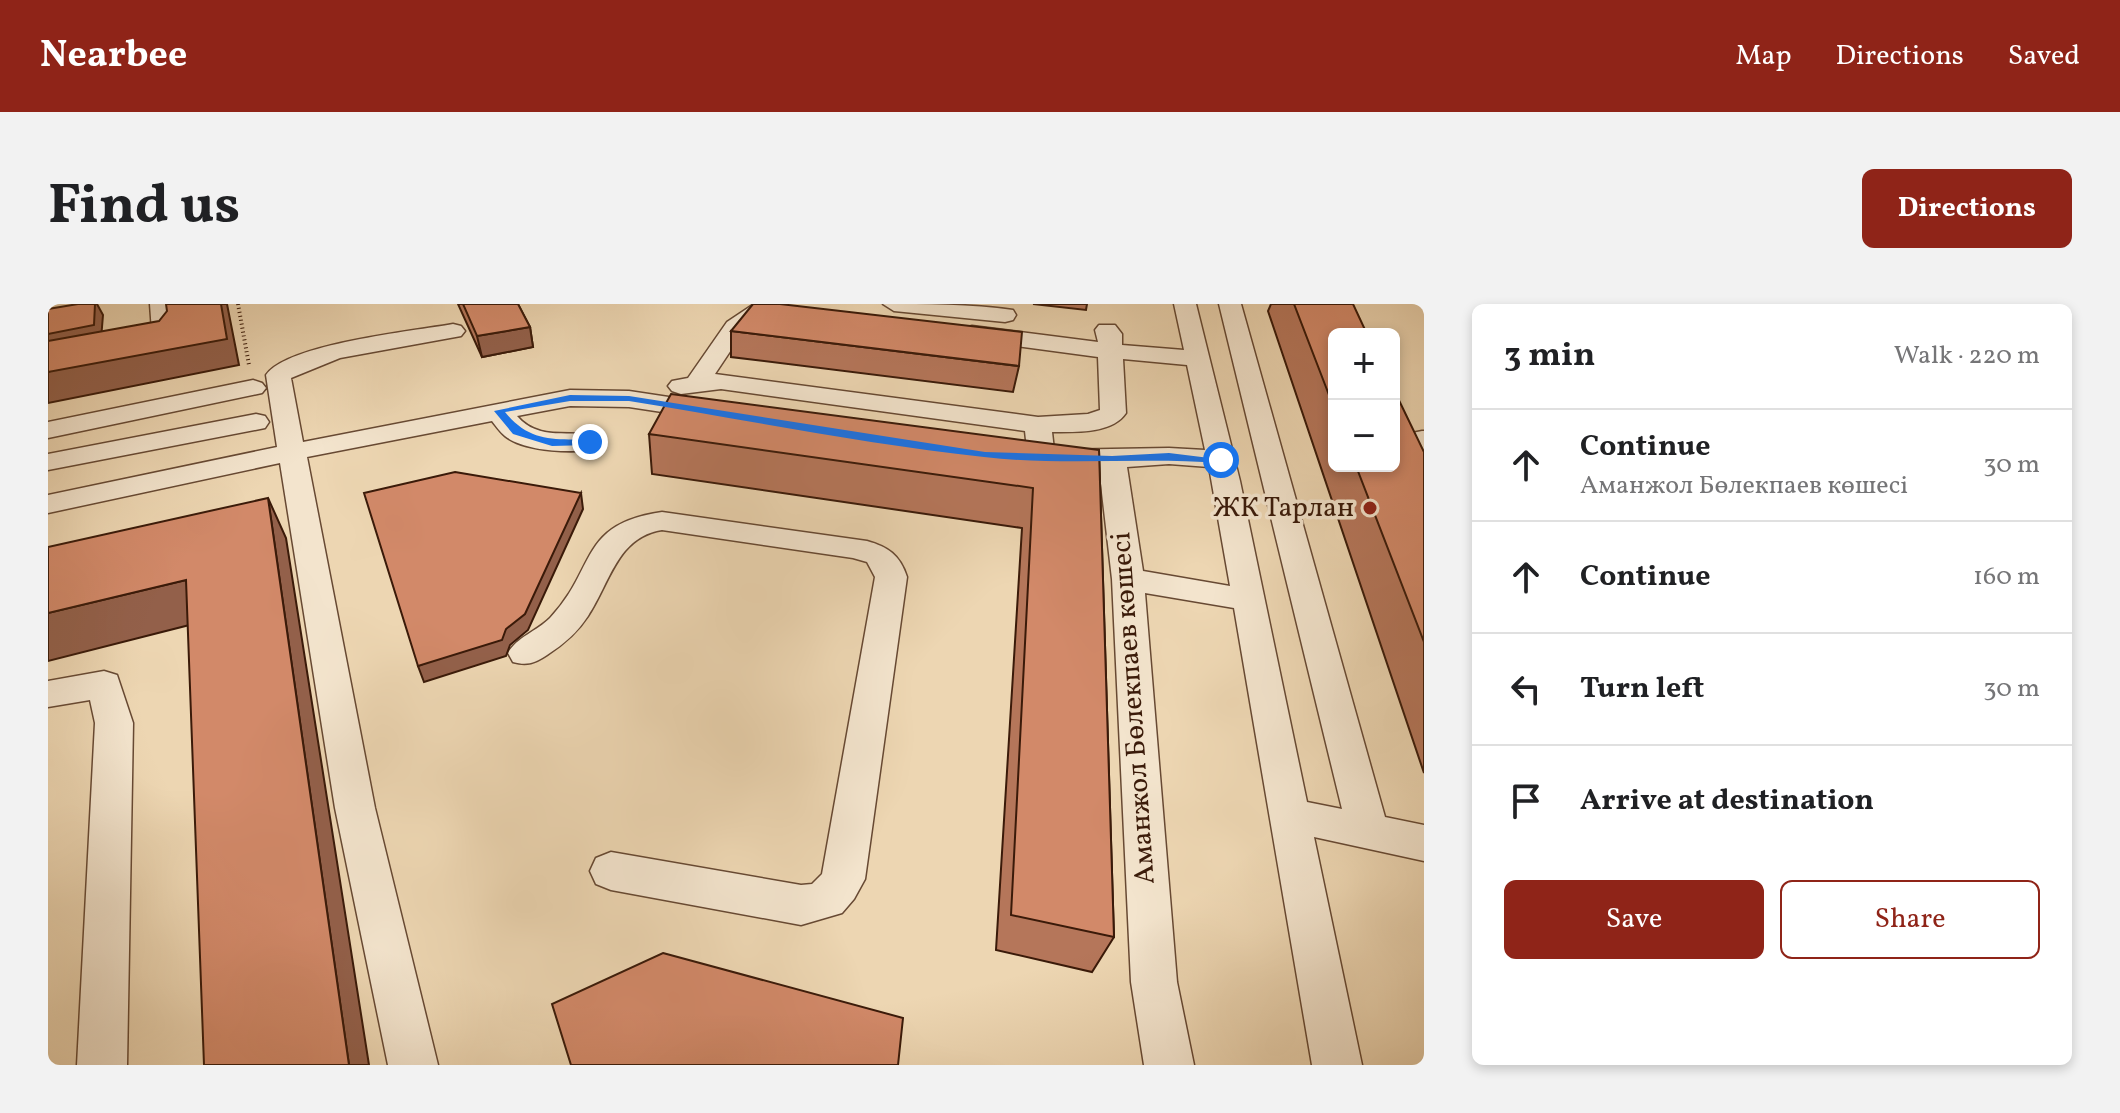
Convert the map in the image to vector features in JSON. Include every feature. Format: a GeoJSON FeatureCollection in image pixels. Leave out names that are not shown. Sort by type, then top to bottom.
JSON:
{"type":"FeatureCollection","features":[{"type":"Feature","properties":{"kind":"lane"},"geometry":{"type":"LineString","coordinates":[[48,360],[164,337],[161,304]]}},
{"type":"Feature","properties":{"kind":"lane"},"geometry":{"type":"LineString","coordinates":[[1185,304],[1224,470],[1337,1065]]}},
{"type":"Feature","properties":{"kind":"lane"},"geometry":{"type":"LineString","coordinates":[[1230,304],[1368,832]]}},
{"type":"Feature","properties":{"kind":"lane"},"geometry":{"type":"LineString","coordinates":[[698,382],[738,325],[752,311],[773,305],[789,308]]}},
{"type":"Feature","properties":{"kind":"lane"},"geometry":{"type":"LineString","coordinates":[[887,312],[1102,327],[1198,359]]}},
{"type":"Feature","properties":{"kind":"lane"},"geometry":{"type":"LineString","coordinates":[[887,312],[1044,319]]}},
{"type":"Feature","properties":{"kind":"lane"},"geometry":{"type":"LineString","coordinates":[[629,399],[698,382],[721,381],[1038,425],[1095,420],[1108,418],[1113,413],[1102,327]]}},
{"type":"Feature","properties":{"kind":"lane"},"geometry":{"type":"LineString","coordinates":[[413,1065],[374,905],[335,708],[278,375],[291,365],[453,331]]}},
{"type":"Feature","properties":{"kind":"lane"},"geometry":{"type":"LineString","coordinates":[[48,430],[253,388]]}},
{"type":"Feature","properties":{"kind":"lane"},"geometry":{"type":"LineString","coordinates":[[48,504],[292,452],[570,398],[629,399],[737,416]]}},
{"type":"Feature","properties":{"kind":"lane"},"geometry":{"type":"LineString","coordinates":[[498,411],[516,432],[552,443],[590,442]]}},
{"type":"Feature","properties":{"kind":"lane"},"geometry":{"type":"LineString","coordinates":[[48,462],[256,422]]}},
{"type":"Feature","properties":{"kind":"lane"},"geometry":{"type":"LineString","coordinates":[[1038,425],[1043,458]]}},
{"type":"Feature","properties":{"kind":"lane"},"geometry":{"type":"LineString","coordinates":[[1014,456],[1112,459],[1169,456],[1224,470],[1281,490]]}},
{"type":"Feature","properties":{"kind":"lane","name":"Аманжол Бөлекпаев көшесі"},"geometry":{"type":"LineString","coordinates":[[1112,459],[1128,579],[1154,982],[1169,1065]]}},
{"type":"Feature","properties":{"kind":"lane"},"geometry":{"type":"LineString","coordinates":[[525,653],[564,624],[615,539],[634,524],[662,521],[853,548],[882,556],[889,566],[891,577],[843,879],[835,895],[818,904],[801,905],[611,871]]}},
{"type":"Feature","properties":{"kind":"lane"},"geometry":{"type":"LineString","coordinates":[[1128,579],[1249,600]]}},
{"type":"Feature","properties":{"kind":"lane"},"geometry":{"type":"LineString","coordinates":[[48,694],[104,684],[114,723],[102,1065]]}},
{"type":"Feature","properties":{"kind":"lane"},"geometry":{"type":"LineString","coordinates":[[1289,815],[1424,843]]}},
{"type":"Feature","properties":{"kind":"path"},"geometry":{"type":"LineString","coordinates":[[238,304],[253,388]]}},
{"type":"Feature","properties":{"kind":"building"},"geometry":{"type":"Polygon","coordinates":[[[95,304],[94,325],[48,334],[48,309],[95,304]]]}},
{"type":"Feature","properties":{"kind":"building"},"geometry":{"type":"Polygon","coordinates":[[[166,304],[221,304],[227,339],[48,372],[48,341],[159,321],[167,311],[166,304]]]}},
{"type":"Feature","properties":{"kind":"building"},"geometry":{"type":"Polygon","coordinates":[[[463,304],[518,304],[530,327],[477,336],[463,304]]]}},
{"type":"Feature","properties":{"kind":"building"},"geometry":{"type":"Polygon","coordinates":[[[753,304],[780,304],[1022,332],[1019,366],[731,331],[753,304]]]}},
{"type":"Feature","properties":{"kind":"building"},"geometry":{"type":"Polygon","coordinates":[[[1294,304],[1353,304],[1364,328],[1328,328],[1328,392],[1294,304]]]}},
{"type":"Feature","properties":{"kind":"building"},"geometry":{"type":"Polygon","coordinates":[[[671,394],[1099,450],[1114,937],[1011,915],[1033,488],[649,434],[671,394]]]}},
{"type":"Feature","properties":{"kind":"building"},"geometry":{"type":"Polygon","coordinates":[[[1400,402],[1424,452],[1424,642],[1358,472],[1400,472],[1400,402]]]}},
{"type":"Feature","properties":{"kind":"building"},"geometry":{"type":"Polygon","coordinates":[[[455,472],[581,493],[525,614],[506,629],[502,640],[418,666],[364,493],[455,472]]]}},
{"type":"Feature","properties":{"kind":"building"},"geometry":{"type":"Polygon","coordinates":[[[268,498],[349,1065],[204,1065],[186,580],[48,613],[48,547],[268,498]]]}},
{"type":"Feature","properties":{"kind":"building"},"geometry":{"type":"Polygon","coordinates":[[[663,953],[903,1018],[898,1065],[571,1065],[552,1004],[663,953]]]}},
{"type":"Feature","properties":{"kind":"place","name":"ЖК Тарлан"},"geometry":{"type":"Point","coordinates":[1370,508]}},
{"type":"Feature","properties":{"kind":"route"},"geometry":{"type":"LineString","coordinates":[[590,442],[552,443],[516,432],[498,411],[570,398],[629,399],[985,455],[1112,459],[1169,456],[1221,460]]}}]}
